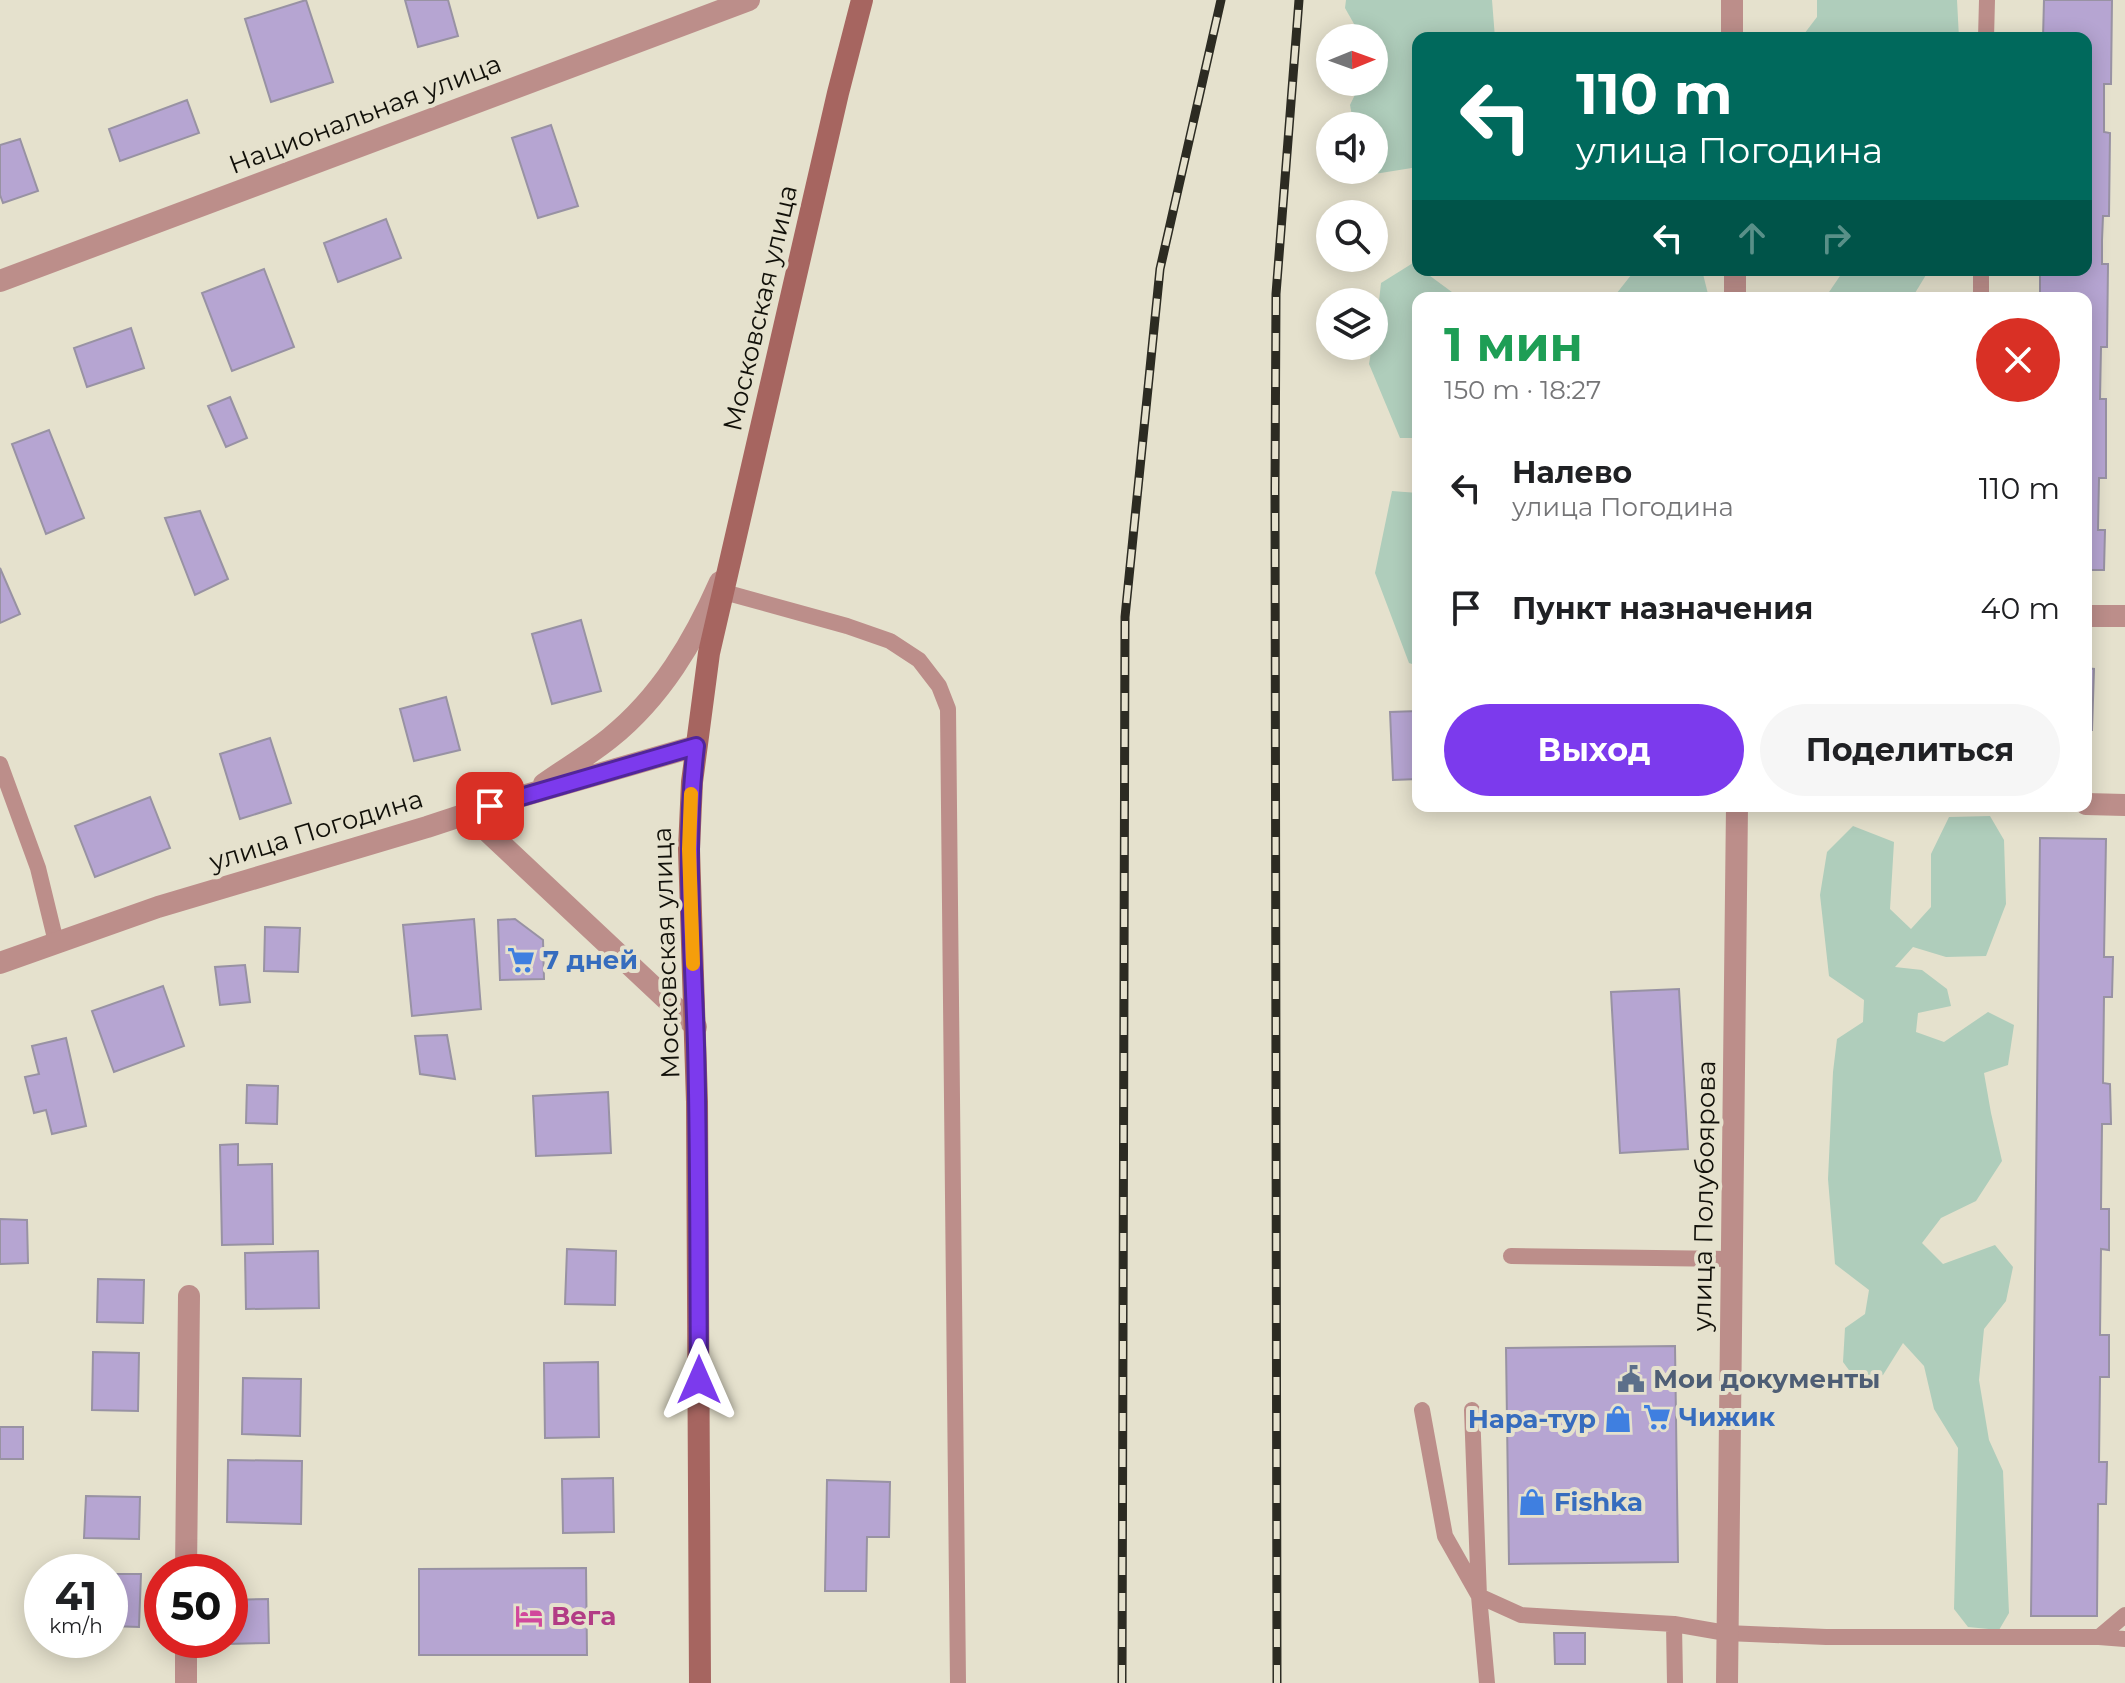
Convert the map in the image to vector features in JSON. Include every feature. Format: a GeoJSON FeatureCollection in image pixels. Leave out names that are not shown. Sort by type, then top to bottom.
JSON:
{"type":"FeatureCollection","features":[{"type":"Feature","properties":{"kind":"main road","name":"Московская улица"},"geometry":{"type":"LineString","coordinates":[[700,1683],[696,1027],[689,849],[692,782],[709,653],[862,0]]}},
{"type":"Feature","properties":{"kind":"street","name":"Национальная улица"},"geometry":{"type":"LineString","coordinates":[[0,281],[749,0]]}},
{"type":"Feature","properties":{"kind":"street"},"geometry":{"type":"LineString","coordinates":[[1732,0],[1732,32]]}},
{"type":"Feature","properties":{"kind":"street"},"geometry":{"type":"LineString","coordinates":[[529,794],[609,739],[651,697],[670,674],[697,631],[734,548]]}},
{"type":"Feature","properties":{"kind":"street"},"geometry":{"type":"LineString","coordinates":[[2092,616],[2125,616]]}},
{"type":"Feature","properties":{"kind":"street","name":"улица Погодина"},"geometry":{"type":"LineString","coordinates":[[0,963],[158,907],[696,746]]}},
{"type":"Feature","properties":{"kind":"street"},"geometry":{"type":"LineString","coordinates":[[2092,804],[2125,805]]}},
{"type":"Feature","properties":{"kind":"street","name":"улица Полубоярова"},"geometry":{"type":"LineString","coordinates":[[1727,1683],[1737,812]]}},
{"type":"Feature","properties":{"kind":"street"},"geometry":{"type":"LineString","coordinates":[[469,814],[696,1027]]}},
{"type":"Feature","properties":{"kind":"street"},"geometry":{"type":"LineString","coordinates":[[186,1554],[189,1296]]}},
{"type":"Feature","properties":{"kind":"street"},"geometry":{"type":"LineString","coordinates":[[186,1658],[186,1683]]}},
{"type":"Feature","properties":{"kind":"lane"},"geometry":{"type":"LineString","coordinates":[[1986,32],[1987,0]]}},
{"type":"Feature","properties":{"kind":"lane"},"geometry":{"type":"LineString","coordinates":[[724,592],[890,641],[919,660],[939,686],[948,709],[958,1683]]}},
{"type":"Feature","properties":{"kind":"lane"},"geometry":{"type":"LineString","coordinates":[[0,764],[38,868],[56,942]]}},
{"type":"Feature","properties":{"kind":"lane"},"geometry":{"type":"LineString","coordinates":[[1511,1256],[1731,1259]]}},
{"type":"Feature","properties":{"kind":"lane"},"geometry":{"type":"LineString","coordinates":[[1422,1410],[1445,1536],[1479,1596],[1521,1615],[1674,1624],[1726,1633],[1826,1637],[2125,1639]]}},
{"type":"Feature","properties":{"kind":"lane"},"geometry":{"type":"LineString","coordinates":[[1472,1410],[1479,1596],[1487,1683]]}},
{"type":"Feature","properties":{"kind":"lane"},"geometry":{"type":"LineString","coordinates":[[2099,1637],[2125,1615]]}},
{"type":"Feature","properties":{"kind":"lane"},"geometry":{"type":"LineString","coordinates":[[1674,1624],[1675,1683]]}},
{"type":"Feature","properties":{"kind":"green space"},"geometry":{"type":"Polygon","coordinates":[[[1346,0],[1492,0],[1495,32],[1412,32],[1412,168],[1388,172],[1388,112],[1351,112],[1350,105],[1354,96],[1388,96],[1388,24],[1354,24],[1345,8],[1346,0]]]}},
{"type":"Feature","properties":{"kind":"green space"},"geometry":{"type":"Polygon","coordinates":[[[1817,0],[1957,0],[1959,32],[1806,32],[1817,17],[1817,0]]]}},
{"type":"Feature","properties":{"kind":"green space"},"geometry":{"type":"Polygon","coordinates":[[[1412,264],[1412,276],[1430,276],[1452,292],[1412,292],[1412,438],[1400,438],[1369,364],[1370,360],[1388,360],[1388,288],[1380,288],[1381,283],[1412,264]]]}},
{"type":"Feature","properties":{"kind":"green space"},"geometry":{"type":"Polygon","coordinates":[[[1630,276],[1704,276],[1708,292],[1618,292],[1630,276]]]}},
{"type":"Feature","properties":{"kind":"green space"},"geometry":{"type":"Polygon","coordinates":[[[1840,276],[1925,276],[1916,292],[1829,292],[1840,276]]]}},
{"type":"Feature","properties":{"kind":"green space"},"geometry":{"type":"Polygon","coordinates":[[[1392,491],[1412,493],[1412,664],[1409,663],[1375,573],[1392,491]]]}},
{"type":"Feature","properties":{"kind":"green space"},"geometry":{"type":"Polygon","coordinates":[[[1990,816],[2004,840],[2006,904],[1986,956],[1946,957],[1913,947],[1895,967],[1922,970],[1947,989],[1951,1006],[1918,1013],[1916,1032],[1944,1042],[1988,1012],[2014,1025],[2008,1065],[1984,1073],[2002,1161],[1976,1201],[1941,1218],[1922,1243],[1943,1264],[1995,1245],[2013,1267],[2006,1301],[1984,1329],[1979,1380],[1989,1440],[2003,1471],[2009,1613],[1999,1630],[1968,1627],[1954,1609],[1958,1448],[1934,1409],[1924,1366],[1903,1343],[1883,1375],[1857,1381],[1843,1362],[1845,1328],[1865,1314],[1869,1290],[1835,1264],[1828,1179],[1833,1072],[1837,1039],[1863,1022],[1864,1000],[1829,976],[1820,895],[1827,852],[1853,826],[1894,842],[1890,909],[1911,929],[1931,907],[1931,854],[1949,817],[1990,816]]]}},
{"type":"Feature","properties":{"kind":"building"},"geometry":{"type":"Polygon","coordinates":[[[306,0],[333,82],[271,102],[245,19],[306,0]]]}},
{"type":"Feature","properties":{"kind":"building"},"geometry":{"type":"Polygon","coordinates":[[[405,0],[448,0],[458,36],[418,47],[405,0]]]}},
{"type":"Feature","properties":{"kind":"building"},"geometry":{"type":"Polygon","coordinates":[[[2044,0],[2112,0],[2111,84],[2104,84],[2104,132],[2110,133],[2109,216],[2103,216],[2102,240],[2102,264],[2108,264],[2107,347],[2101,347],[2100,399],[2106,399],[2106,478],[2099,478],[2098,530],[2105,530],[2104,570],[2092,570],[2092,292],[2040,292],[2040,276],[2092,276],[2092,32],[2043,32],[2044,0]]]}},
{"type":"Feature","properties":{"kind":"building"},"geometry":{"type":"Polygon","coordinates":[[[187,100],[199,133],[120,161],[109,129],[187,100]]]}},
{"type":"Feature","properties":{"kind":"building"},"geometry":{"type":"Polygon","coordinates":[[[551,125],[578,206],[538,218],[512,138],[551,125]]]}},
{"type":"Feature","properties":{"kind":"building"},"geometry":{"type":"Polygon","coordinates":[[[20,139],[38,191],[3,203],[0,195],[0,145],[20,139]]]}},
{"type":"Feature","properties":{"kind":"building"},"geometry":{"type":"Polygon","coordinates":[[[386,219],[401,258],[338,282],[324,243],[386,219]]]}},
{"type":"Feature","properties":{"kind":"building"},"geometry":{"type":"Polygon","coordinates":[[[264,269],[294,347],[232,371],[202,293],[264,269]]]}},
{"type":"Feature","properties":{"kind":"building"},"geometry":{"type":"Polygon","coordinates":[[[131,328],[144,368],[87,387],[74,348],[131,328]]]}},
{"type":"Feature","properties":{"kind":"building"},"geometry":{"type":"Polygon","coordinates":[[[230,397],[247,438],[226,447],[208,406],[230,397]]]}},
{"type":"Feature","properties":{"kind":"building"},"geometry":{"type":"Polygon","coordinates":[[[49,430],[84,518],[46,534],[12,444],[49,430]]]}},
{"type":"Feature","properties":{"kind":"building"},"geometry":{"type":"Polygon","coordinates":[[[200,511],[228,579],[195,595],[165,518],[200,511]]]}},
{"type":"Feature","properties":{"kind":"building"},"geometry":{"type":"Polygon","coordinates":[[[0,568],[20,614],[0,623],[0,568]]]}},
{"type":"Feature","properties":{"kind":"building"},"geometry":{"type":"Polygon","coordinates":[[[581,620],[601,691],[552,704],[532,634],[581,620]]]}},
{"type":"Feature","properties":{"kind":"building"},"geometry":{"type":"Polygon","coordinates":[[[2092,669],[2094,669],[2092,730],[2092,669]]]}},
{"type":"Feature","properties":{"kind":"building"},"geometry":{"type":"Polygon","coordinates":[[[446,697],[460,750],[414,761],[400,709],[446,697]]]}},
{"type":"Feature","properties":{"kind":"building"},"geometry":{"type":"Polygon","coordinates":[[[1412,711],[1412,779],[1393,780],[1390,712],[1412,711]]]}},
{"type":"Feature","properties":{"kind":"building"},"geometry":{"type":"Polygon","coordinates":[[[270,738],[291,803],[240,819],[220,754],[270,738]]]}},
{"type":"Feature","properties":{"kind":"building"},"geometry":{"type":"Polygon","coordinates":[[[150,797],[170,848],[95,877],[75,826],[150,797]]]}},
{"type":"Feature","properties":{"kind":"building"},"geometry":{"type":"Polygon","coordinates":[[[2040,838],[2106,839],[2104,957],[2113,957],[2112,997],[2104,997],[2103,1083],[2110,1084],[2111,1124],[2102,1124],[2101,1209],[2109,1209],[2109,1250],[2101,1249],[2100,1335],[2109,1335],[2109,1377],[2100,1377],[2099,1462],[2107,1462],[2106,1504],[2098,1504],[2097,1616],[2031,1616],[2040,838]]]}},
{"type":"Feature","properties":{"kind":"building"},"geometry":{"type":"Polygon","coordinates":[[[474,919],[481,1009],[412,1016],[403,925],[474,919]]]}},
{"type":"Feature","properties":{"kind":"building","name":"7 дней"},"geometry":{"type":"Polygon","coordinates":[[[515,919],[543,940],[544,979],[500,980],[498,920],[515,919]]]}},
{"type":"Feature","properties":{"kind":"building"},"geometry":{"type":"Polygon","coordinates":[[[265,927],[300,928],[298,972],[264,971],[265,927]]]}},
{"type":"Feature","properties":{"kind":"building"},"geometry":{"type":"Polygon","coordinates":[[[245,965],[250,1002],[220,1005],[215,967],[245,965]]]}},
{"type":"Feature","properties":{"kind":"building"},"geometry":{"type":"Polygon","coordinates":[[[163,986],[184,1046],[114,1072],[92,1011],[163,986]]]}},
{"type":"Feature","properties":{"kind":"building"},"geometry":{"type":"Polygon","coordinates":[[[1679,989],[1688,1149],[1620,1153],[1611,992],[1679,989]]]}},
{"type":"Feature","properties":{"kind":"building"},"geometry":{"type":"Polygon","coordinates":[[[447,1035],[455,1079],[420,1074],[415,1036],[447,1035]]]}},
{"type":"Feature","properties":{"kind":"building"},"geometry":{"type":"Polygon","coordinates":[[[66,1038],[86,1126],[52,1134],[46,1110],[34,1113],[25,1077],[39,1074],[32,1046],[66,1038]]]}},
{"type":"Feature","properties":{"kind":"building"},"geometry":{"type":"Polygon","coordinates":[[[247,1085],[278,1086],[277,1124],[246,1123],[247,1085]]]}},
{"type":"Feature","properties":{"kind":"building"},"geometry":{"type":"Polygon","coordinates":[[[608,1092],[611,1153],[536,1156],[533,1096],[608,1092]]]}},
{"type":"Feature","properties":{"kind":"building"},"geometry":{"type":"Polygon","coordinates":[[[238,1144],[238,1165],[272,1164],[273,1244],[222,1245],[220,1145],[238,1144]]]}},
{"type":"Feature","properties":{"kind":"building"},"geometry":{"type":"Polygon","coordinates":[[[0,1219],[27,1220],[28,1263],[0,1264],[0,1219]]]}},
{"type":"Feature","properties":{"kind":"building"},"geometry":{"type":"Polygon","coordinates":[[[567,1249],[616,1251],[615,1305],[565,1304],[567,1249]]]}},
{"type":"Feature","properties":{"kind":"building"},"geometry":{"type":"Polygon","coordinates":[[[318,1251],[319,1308],[246,1309],[245,1253],[318,1251]]]}},
{"type":"Feature","properties":{"kind":"building"},"geometry":{"type":"Polygon","coordinates":[[[98,1279],[144,1280],[143,1323],[97,1322],[98,1279]]]}},
{"type":"Feature","properties":{"kind":"building"},"geometry":{"type":"Polygon","coordinates":[[[1675,1346],[1678,1562],[1509,1564],[1506,1348],[1675,1346]]]}},
{"type":"Feature","properties":{"kind":"building"},"geometry":{"type":"Polygon","coordinates":[[[93,1352],[139,1353],[138,1411],[92,1410],[93,1352]]]}},
{"type":"Feature","properties":{"kind":"building"},"geometry":{"type":"Polygon","coordinates":[[[598,1362],[599,1437],[545,1438],[544,1363],[598,1362]]]}},
{"type":"Feature","properties":{"kind":"building"},"geometry":{"type":"Polygon","coordinates":[[[243,1378],[301,1379],[300,1436],[242,1434],[243,1378]]]}},
{"type":"Feature","properties":{"kind":"building"},"geometry":{"type":"Polygon","coordinates":[[[0,1427],[23,1427],[23,1459],[0,1459],[0,1427]]]}},
{"type":"Feature","properties":{"kind":"building"},"geometry":{"type":"Polygon","coordinates":[[[228,1460],[302,1461],[301,1524],[227,1522],[228,1460]]]}},
{"type":"Feature","properties":{"kind":"building"},"geometry":{"type":"Polygon","coordinates":[[[613,1478],[614,1532],[563,1533],[562,1479],[613,1478]]]}},
{"type":"Feature","properties":{"kind":"building"},"geometry":{"type":"Polygon","coordinates":[[[827,1480],[890,1482],[889,1537],[867,1537],[866,1591],[825,1591],[827,1480]]]}},
{"type":"Feature","properties":{"kind":"building"},"geometry":{"type":"Polygon","coordinates":[[[86,1496],[140,1497],[139,1539],[84,1538],[86,1496]]]}},
{"type":"Feature","properties":{"kind":"building"},"geometry":{"type":"Polygon","coordinates":[[[586,1568],[587,1655],[419,1655],[419,1569],[586,1568]]]}},
{"type":"Feature","properties":{"kind":"building"},"geometry":{"type":"Polygon","coordinates":[[[128,1574],[141,1574],[139,1627],[128,1627],[128,1574]]]}},
{"type":"Feature","properties":{"kind":"building"},"geometry":{"type":"Polygon","coordinates":[[[268,1599],[269,1643],[248,1643],[248,1600],[268,1599]]]}},
{"type":"Feature","properties":{"kind":"building"},"geometry":{"type":"Polygon","coordinates":[[[1554,1633],[1585,1633],[1585,1664],[1555,1664],[1554,1633]]]}},
{"type":"Feature","properties":{"kind":"railway"},"geometry":{"type":"LineString","coordinates":[[1122,1683],[1125,617],[1160,269],[1221,0]]}},
{"type":"Feature","properties":{"kind":"railway"},"geometry":{"type":"LineString","coordinates":[[1277,1683],[1276,294],[1299,0]]}},
{"type":"Feature","properties":{"kind":"slow traffic"},"geometry":{"type":"LineString","coordinates":[[691,794],[689,849],[693,964]]}},
{"type":"Feature","properties":{"kind":"place","name":"7 дней"},"geometry":{"type":"Point","coordinates":[521,960]}},
{"type":"Feature","properties":{"kind":"place","name":"Мои документы"},"geometry":{"type":"Point","coordinates":[1631,1379]}},
{"type":"Feature","properties":{"kind":"place","name":"Чижик"},"geometry":{"type":"Point","coordinates":[1657,1417]}},
{"type":"Feature","properties":{"kind":"place","name":"Нара-тур"},"geometry":{"type":"Point","coordinates":[1618,1419]}},
{"type":"Feature","properties":{"kind":"place","name":"Fishka"},"geometry":{"type":"Point","coordinates":[1532,1502]}},
{"type":"Feature","properties":{"kind":"place","name":"Вега"},"geometry":{"type":"Point","coordinates":[529,1616]}},
{"type":"Feature","properties":{"kind":"route"},"geometry":{"type":"LineString","coordinates":[[490,806],[696,746],[689,849],[697,1085],[699,1380]]}}]}
